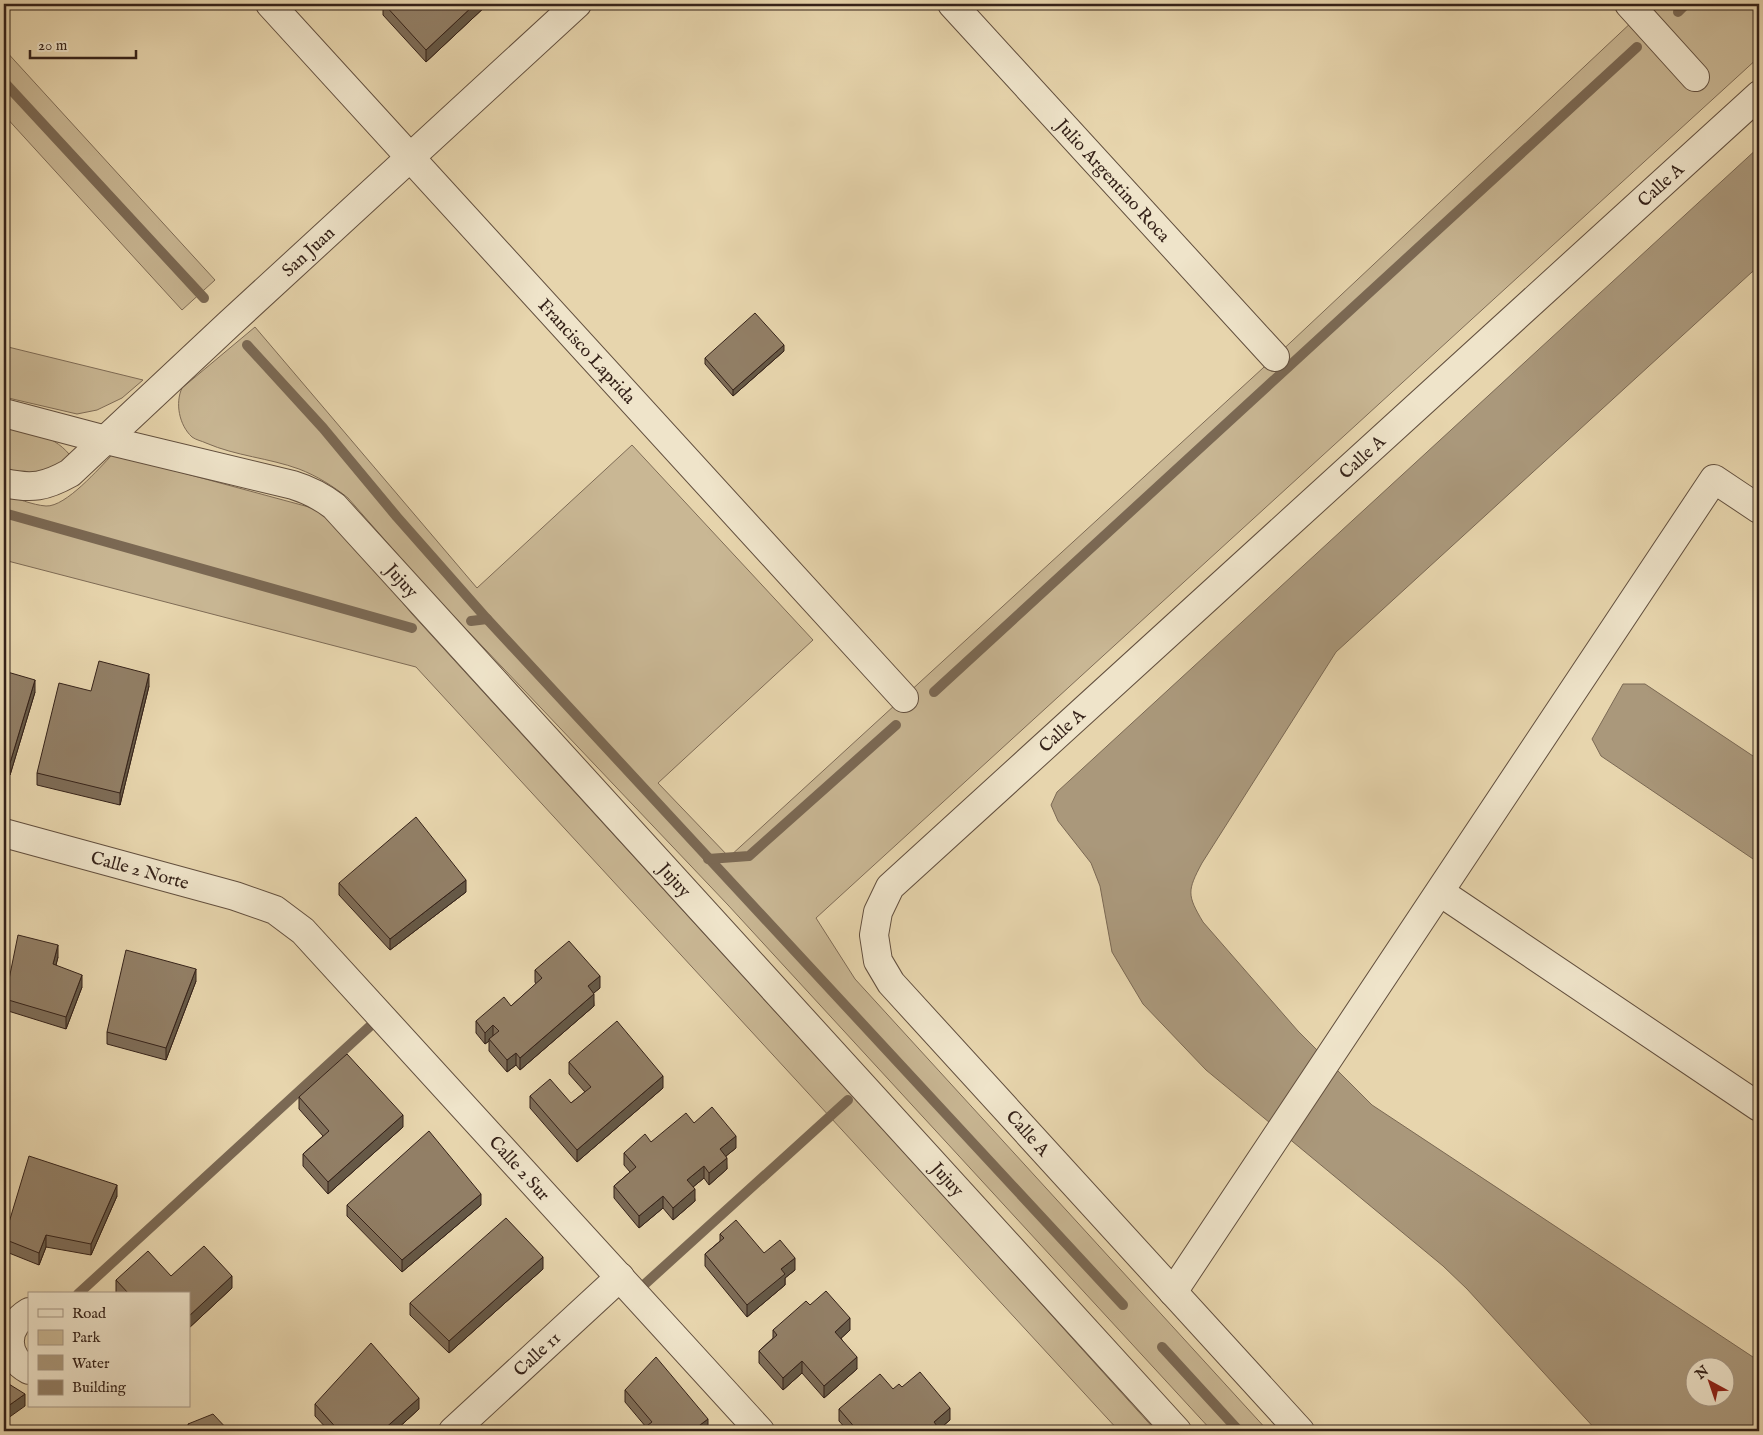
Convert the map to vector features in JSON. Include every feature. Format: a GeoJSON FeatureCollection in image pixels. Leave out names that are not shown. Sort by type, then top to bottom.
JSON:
{"type":"FeatureCollection","features":[{"type":"Feature","properties":{"kind":"street","name":"Francisco Laprida"},"geometry":{"type":"LineString","coordinates":[[270,4],[904,698]]}},
{"type":"Feature","properties":{"kind":"street","name":"San Juan"},"geometry":{"type":"LineString","coordinates":[[4,483],[33,486],[51,484],[70,473],[235,318],[577,4]]}},
{"type":"Feature","properties":{"kind":"street","name":"Julio Argentino Roca"},"geometry":{"type":"LineString","coordinates":[[952,4],[1276,357]]}},
{"type":"Feature","properties":{"kind":"street"},"geometry":{"type":"LineString","coordinates":[[1634,9],[1695,77]]}},
{"type":"Feature","properties":{"kind":"street","name":"Calle A"},"geometry":{"type":"LineString","coordinates":[[1300,1431],[891,983],[878,962],[874,936],[878,912],[890,887],[1759,95]]}},
{"type":"Feature","properties":{"kind":"street","name":"Jujuy"},"geometry":{"type":"LineString","coordinates":[[4,413],[106,440],[293,485],[323,497],[334,506],[1177,1431]]}},
{"type":"Feature","properties":{"kind":"street"},"geometry":{"type":"LineString","coordinates":[[1173,1292],[1714,479],[1759,509]]}},
{"type":"Feature","properties":{"kind":"street","name":"Calle 2 Norte"},"geometry":{"type":"LineString","coordinates":[[4,833],[236,896],[275,910]]}},
{"type":"Feature","properties":{"kind":"street"},"geometry":{"type":"LineString","coordinates":[[1440,892],[1759,1107]]}},
{"type":"Feature","properties":{"kind":"street","name":"Calle 2 Sur"},"geometry":{"type":"LineString","coordinates":[[275,910],[303,931],[760,1431]]}},
{"type":"Feature","properties":{"kind":"street","name":"Calle 11"},"geometry":{"type":"LineString","coordinates":[[453,1431],[620,1277]]}},
{"type":"Feature","properties":{"kind":"street"},"geometry":{"type":"LineString","coordinates":[[14,1324],[9,1343],[12,1355],[20,1366],[28,1370]]}},
{"type":"Feature","properties":{"kind":"green space"},"geometry":{"type":"Polygon","coordinates":[[[1651,4],[1759,4],[1759,57],[816,918],[855,979],[1268,1431],[1212,1431],[728,905],[428,589],[348,498],[337,489],[299,469],[229,451],[195,439],[181,420],[179,400],[182,388],[255,327],[477,588],[632,445],[813,640],[658,783],[729,857],[1275,357],[1651,4]]]}},
{"type":"Feature","properties":{"kind":"green space"},"geometry":{"type":"Polygon","coordinates":[[[4,49],[215,280],[182,310],[4,115],[4,49]]]}},
{"type":"Feature","properties":{"kind":"green space"},"geometry":{"type":"Polygon","coordinates":[[[4,346],[143,380],[122,398],[97,410],[77,414],[4,397],[4,346]]]}},
{"type":"Feature","properties":{"kind":"green space"},"geometry":{"type":"Polygon","coordinates":[[[4,425],[39,434],[55,442],[69,454],[69,462],[44,475],[4,474],[4,425]]]}},
{"type":"Feature","properties":{"kind":"green space"},"geometry":{"type":"Polygon","coordinates":[[[113,454],[320,510],[332,517],[412,614],[1156,1431],[1119,1431],[416,667],[4,560],[4,495],[30,503],[46,506],[54,505],[82,486],[113,454]]]}},
{"type":"Feature","properties":{"kind":"water"},"geometry":{"type":"Polygon","coordinates":[[[1759,147],[1759,269],[1752,272],[1336,652],[1202,863],[1194,880],[1191,893],[1194,905],[1203,922],[1298,1031],[1372,1105],[1759,1361],[1759,1431],[1597,1431],[1467,1289],[1443,1266],[1206,1070],[1143,1004],[1112,952],[1100,886],[1091,863],[1058,821],[1051,805],[1057,792],[1759,147]]]}},
{"type":"Feature","properties":{"kind":"water"},"geometry":{"type":"Polygon","coordinates":[[[1623,684],[1645,684],[1759,760],[1759,863],[1601,756],[1592,739],[1623,684]]]}},
{"type":"Feature","properties":{"kind":"building"},"geometry":{"type":"Polygon","coordinates":[[[384,4],[475,4],[426,50],[384,4]]]}},
{"type":"Feature","properties":{"kind":"building"},"geometry":{"type":"Polygon","coordinates":[[[4,284],[8,289],[4,293],[4,284]]]}},
{"type":"Feature","properties":{"kind":"building"},"geometry":{"type":"Polygon","coordinates":[[[755,313],[784,345],[733,390],[705,358],[755,313]]]}},
{"type":"Feature","properties":{"kind":"building"},"geometry":{"type":"Polygon","coordinates":[[[99,661],[149,674],[120,793],[37,773],[59,683],[91,691],[99,661]]]}},
{"type":"Feature","properties":{"kind":"building"},"geometry":{"type":"Polygon","coordinates":[[[4,671],[35,680],[10,763],[4,761],[4,671]]]}},
{"type":"Feature","properties":{"kind":"building"},"geometry":{"type":"Polygon","coordinates":[[[416,817],[466,880],[390,939],[339,883],[416,817]]]}},
{"type":"Feature","properties":{"kind":"building"},"geometry":{"type":"Polygon","coordinates":[[[18,935],[58,945],[53,964],[82,975],[66,1017],[5,999],[18,935]]]}},
{"type":"Feature","properties":{"kind":"building"},"geometry":{"type":"Polygon","coordinates":[[[569,941],[600,976],[588,986],[594,994],[520,1058],[516,1053],[507,1060],[489,1039],[499,1031],[493,1025],[485,1033],[476,1021],[504,997],[511,1006],[542,978],[535,970],[569,941]]]}},
{"type":"Feature","properties":{"kind":"building"},"geometry":{"type":"Polygon","coordinates":[[[126,950],[196,969],[166,1048],[107,1032],[126,950]]]}},
{"type":"Feature","properties":{"kind":"building"},"geometry":{"type":"Polygon","coordinates":[[[617,1021],[663,1076],[577,1150],[530,1096],[550,1079],[571,1103],[591,1087],[569,1062],[617,1021]]]}},
{"type":"Feature","properties":{"kind":"building"},"geometry":{"type":"Polygon","coordinates":[[[347,1054],[403,1115],[328,1182],[303,1154],[329,1131],[299,1097],[347,1054]]]}},
{"type":"Feature","properties":{"kind":"building"},"geometry":{"type":"Polygon","coordinates":[[[712,1107],[736,1136],[720,1149],[727,1158],[709,1173],[704,1166],[687,1180],[695,1189],[673,1208],[663,1196],[639,1216],[614,1186],[636,1167],[624,1153],[645,1134],[651,1142],[686,1113],[694,1123],[712,1107]]]}},
{"type":"Feature","properties":{"kind":"building"},"geometry":{"type":"Polygon","coordinates":[[[429,1131],[481,1194],[402,1260],[347,1205],[429,1131]]]}},
{"type":"Feature","properties":{"kind":"building"},"geometry":{"type":"Polygon","coordinates":[[[29,1156],[117,1185],[91,1244],[46,1235],[39,1253],[4,1239],[29,1156]]]}},
{"type":"Feature","properties":{"kind":"building"},"geometry":{"type":"Polygon","coordinates":[[[506,1218],[543,1257],[449,1341],[410,1303],[506,1218]]]}},
{"type":"Feature","properties":{"kind":"building"},"geometry":{"type":"Polygon","coordinates":[[[736,1220],[764,1253],[780,1240],[795,1258],[781,1269],[785,1274],[747,1305],[705,1254],[724,1238],[720,1234],[736,1220]]]}},
{"type":"Feature","properties":{"kind":"building"},"geometry":{"type":"Polygon","coordinates":[[[204,1246],[232,1276],[190,1315],[190,1292],[127,1292],[116,1280],[148,1251],[171,1276],[204,1246]]]}},
{"type":"Feature","properties":{"kind":"building"},"geometry":{"type":"Polygon","coordinates":[[[826,1291],[850,1318],[835,1332],[857,1357],[824,1386],[802,1361],[783,1378],[759,1351],[777,1335],[773,1330],[806,1301],[810,1305],[826,1291]]]}},
{"type":"Feature","properties":{"kind":"building"},"geometry":{"type":"Polygon","coordinates":[[[371,1343],[419,1398],[382,1431],[339,1431],[315,1404],[371,1343]]]}},
{"type":"Feature","properties":{"kind":"building"},"geometry":{"type":"Polygon","coordinates":[[[656,1357],[708,1419],[692,1431],[640,1431],[652,1422],[625,1390],[656,1357]]]}},
{"type":"Feature","properties":{"kind":"building"},"geometry":{"type":"Polygon","coordinates":[[[920,1372],[950,1408],[934,1422],[937,1426],[931,1431],[855,1431],[857,1430],[839,1409],[880,1374],[893,1389],[899,1384],[902,1387],[920,1372]]]}},
{"type":"Feature","properties":{"kind":"building"},"geometry":{"type":"Polygon","coordinates":[[[4,1381],[25,1394],[4,1409],[4,1381]]]}},
{"type":"Feature","properties":{"kind":"building"},"geometry":{"type":"Polygon","coordinates":[[[213,1414],[229,1431],[194,1431],[188,1424],[213,1414]]]}},
{"type":"Feature","properties":{"kind":"waterway"},"geometry":{"type":"LineString","coordinates":[[1678,12],[1686,4]]}},
{"type":"Feature","properties":{"kind":"waterway"},"geometry":{"type":"LineString","coordinates":[[934,692],[1637,47]]}},
{"type":"Feature","properties":{"kind":"waterway"},"geometry":{"type":"LineString","coordinates":[[4,82],[204,298]]}},
{"type":"Feature","properties":{"kind":"waterway"},"geometry":{"type":"LineString","coordinates":[[247,345],[323,428],[397,517],[487,619],[1123,1305]]}},
{"type":"Feature","properties":{"kind":"waterway"},"geometry":{"type":"LineString","coordinates":[[4,513],[412,628]]}},
{"type":"Feature","properties":{"kind":"waterway"},"geometry":{"type":"LineString","coordinates":[[471,621],[487,619]]}},
{"type":"Feature","properties":{"kind":"waterway"},"geometry":{"type":"LineString","coordinates":[[708,859],[749,856],[896,725]]}},
{"type":"Feature","properties":{"kind":"waterway"},"geometry":{"type":"LineString","coordinates":[[80,1292],[380,1017]]}},
{"type":"Feature","properties":{"kind":"waterway"},"geometry":{"type":"LineString","coordinates":[[635,1293],[848,1100]]}},
{"type":"Feature","properties":{"kind":"waterway"},"geometry":{"type":"LineString","coordinates":[[1162,1347],[1239,1431]]}}]}
